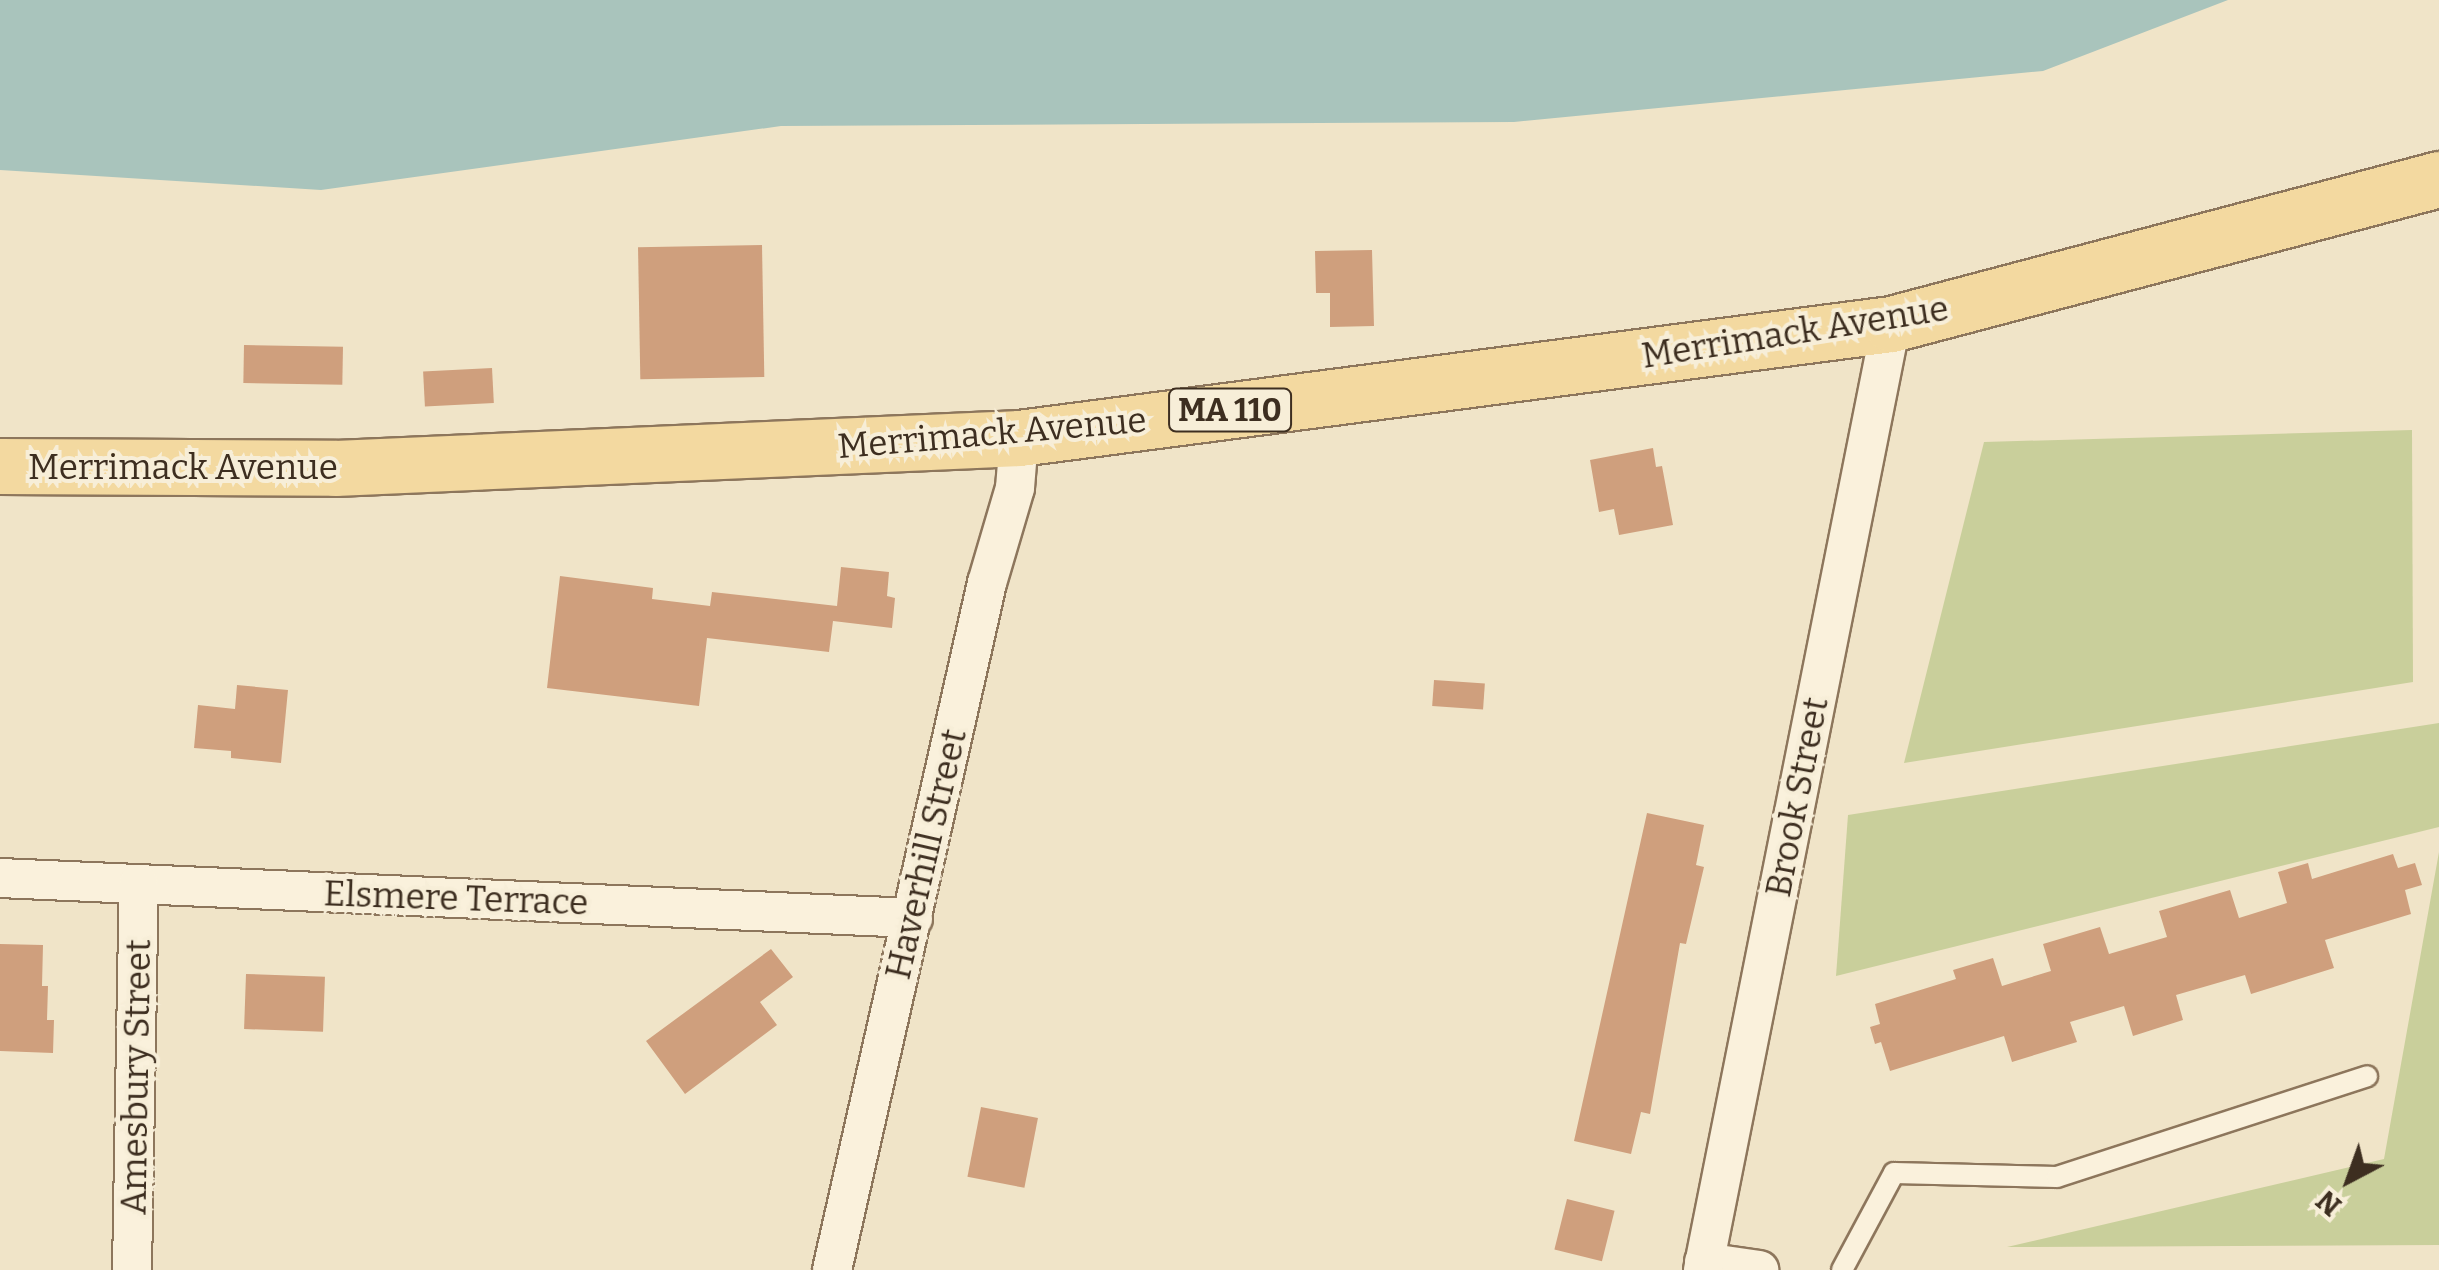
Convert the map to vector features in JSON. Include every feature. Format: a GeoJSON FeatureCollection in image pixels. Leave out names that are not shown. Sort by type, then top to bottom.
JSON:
{"type":"FeatureCollection","features":[{"type":"Feature","properties":{"kind":"main road","name":"Merrimack Avenue"},"geometry":{"type":"LineString","coordinates":[[0,466],[334,468],[1019,438],[1891,324],[2439,179]]}},
{"type":"Feature","properties":{"kind":"street","name":"Brook Street"},"geometry":{"type":"LineString","coordinates":[[1704,1266],[1891,324]]}},
{"type":"Feature","properties":{"kind":"street","name":"Haverhill Street"},"geometry":{"type":"LineString","coordinates":[[832,1270],[987,583],[1015,488],[1019,438]]}},
{"type":"Feature","properties":{"kind":"street","name":"Elsmere Terrace"},"geometry":{"type":"LineString","coordinates":[[0,878],[913,918]]}},
{"type":"Feature","properties":{"kind":"street","name":"Amesbury Street"},"geometry":{"type":"LineString","coordinates":[[132,1270],[139,884]]}},
{"type":"Feature","properties":{"kind":"street"},"geometry":{"type":"LineString","coordinates":[[1704,1266],[1758,1270]]}},
{"type":"Feature","properties":{"kind":"lane"},"geometry":{"type":"LineString","coordinates":[[1842,1270],[1894,1173],[2057,1177],[2367,1076]]}},
{"type":"Feature","properties":{"kind":"green space"},"geometry":{"type":"Polygon","coordinates":[[[2412,430],[2413,682],[1904,763],[1984,442],[2412,430]]]}},
{"type":"Feature","properties":{"kind":"green space"},"geometry":{"type":"Polygon","coordinates":[[[2439,723],[2439,827],[1836,976],[1848,815],[2439,723]]]}},
{"type":"Feature","properties":{"kind":"green space"},"geometry":{"type":"Polygon","coordinates":[[[2439,852],[2439,1245],[2007,1247],[2384,1159],[2439,852]]]}},
{"type":"Feature","properties":{"kind":"water"},"geometry":{"type":"Polygon","coordinates":[[[0,0],[2228,0],[2043,71],[1514,122],[781,126],[321,190],[0,170],[0,0]]]}},
{"type":"Feature","properties":{"kind":"building"},"geometry":{"type":"Polygon","coordinates":[[[762,245],[764,377],[640,379],[638,247],[762,245]]]}},
{"type":"Feature","properties":{"kind":"building"},"geometry":{"type":"Polygon","coordinates":[[[1372,250],[1374,326],[1330,327],[1330,293],[1316,293],[1315,251],[1372,250]]]}},
{"type":"Feature","properties":{"kind":"building"},"geometry":{"type":"Polygon","coordinates":[[[244,345],[343,347],[342,385],[243,383],[244,345]]]}},
{"type":"Feature","properties":{"kind":"building"},"geometry":{"type":"Polygon","coordinates":[[[492,368],[494,403],[425,407],[423,372],[492,368]]]}},
{"type":"Feature","properties":{"kind":"building"},"geometry":{"type":"Polygon","coordinates":[[[1653,448],[1656,467],[1662,466],[1673,525],[1619,535],[1614,509],[1599,512],[1590,460],[1653,448]]]}},
{"type":"Feature","properties":{"kind":"building"},"geometry":{"type":"Polygon","coordinates":[[[841,567],[889,572],[887,596],[895,598],[892,628],[833,621],[829,652],[707,638],[699,706],[547,688],[560,576],[653,588],[652,599],[710,606],[712,592],[837,606],[841,567]]]}},
{"type":"Feature","properties":{"kind":"building"},"geometry":{"type":"Polygon","coordinates":[[[1434,680],[1485,684],[1483,709],[1432,706],[1434,680]]]}},
{"type":"Feature","properties":{"kind":"building"},"geometry":{"type":"Polygon","coordinates":[[[237,685],[288,690],[281,763],[231,758],[231,751],[194,748],[198,705],[235,709],[237,685]]]}},
{"type":"Feature","properties":{"kind":"building"},"geometry":{"type":"Polygon","coordinates":[[[1647,813],[1704,825],[1696,865],[1704,867],[1686,944],[1680,943],[1650,1114],[1641,1112],[1631,1154],[1574,1141],[1647,813]]]}},
{"type":"Feature","properties":{"kind":"building"},"geometry":{"type":"Polygon","coordinates":[[[2393,854],[2398,868],[2415,863],[2422,885],[2405,890],[2411,914],[2325,940],[2334,968],[2251,994],[2245,975],[2176,995],[2183,1020],[2133,1036],[2124,1006],[2070,1022],[2077,1042],[2012,1062],[2004,1036],[1890,1071],[1881,1042],[1875,1044],[1870,1027],[1880,1024],[1875,1004],[1956,979],[1953,970],[1993,958],[2002,986],[2051,971],[2043,944],[2100,927],[2109,954],[2167,937],[2159,911],[2230,890],[2239,918],[2287,903],[2278,872],[2308,863],[2312,879],[2393,854]]]}},
{"type":"Feature","properties":{"kind":"building"},"geometry":{"type":"Polygon","coordinates":[[[0,944],[43,945],[42,986],[48,986],[47,1020],[54,1020],[53,1053],[0,1051],[0,944]]]}},
{"type":"Feature","properties":{"kind":"building"},"geometry":{"type":"Polygon","coordinates":[[[771,949],[793,977],[760,1002],[777,1025],[685,1094],[646,1041],[771,949]]]}},
{"type":"Feature","properties":{"kind":"building"},"geometry":{"type":"Polygon","coordinates":[[[246,974],[325,977],[323,1032],[244,1029],[246,974]]]}},
{"type":"Feature","properties":{"kind":"building"},"geometry":{"type":"Polygon","coordinates":[[[981,1107],[1038,1118],[1024,1188],[967,1177],[981,1107]]]}},
{"type":"Feature","properties":{"kind":"building"},"geometry":{"type":"Polygon","coordinates":[[[1567,1199],[1615,1211],[1602,1261],[1554,1249],[1567,1199]]]}}]}
